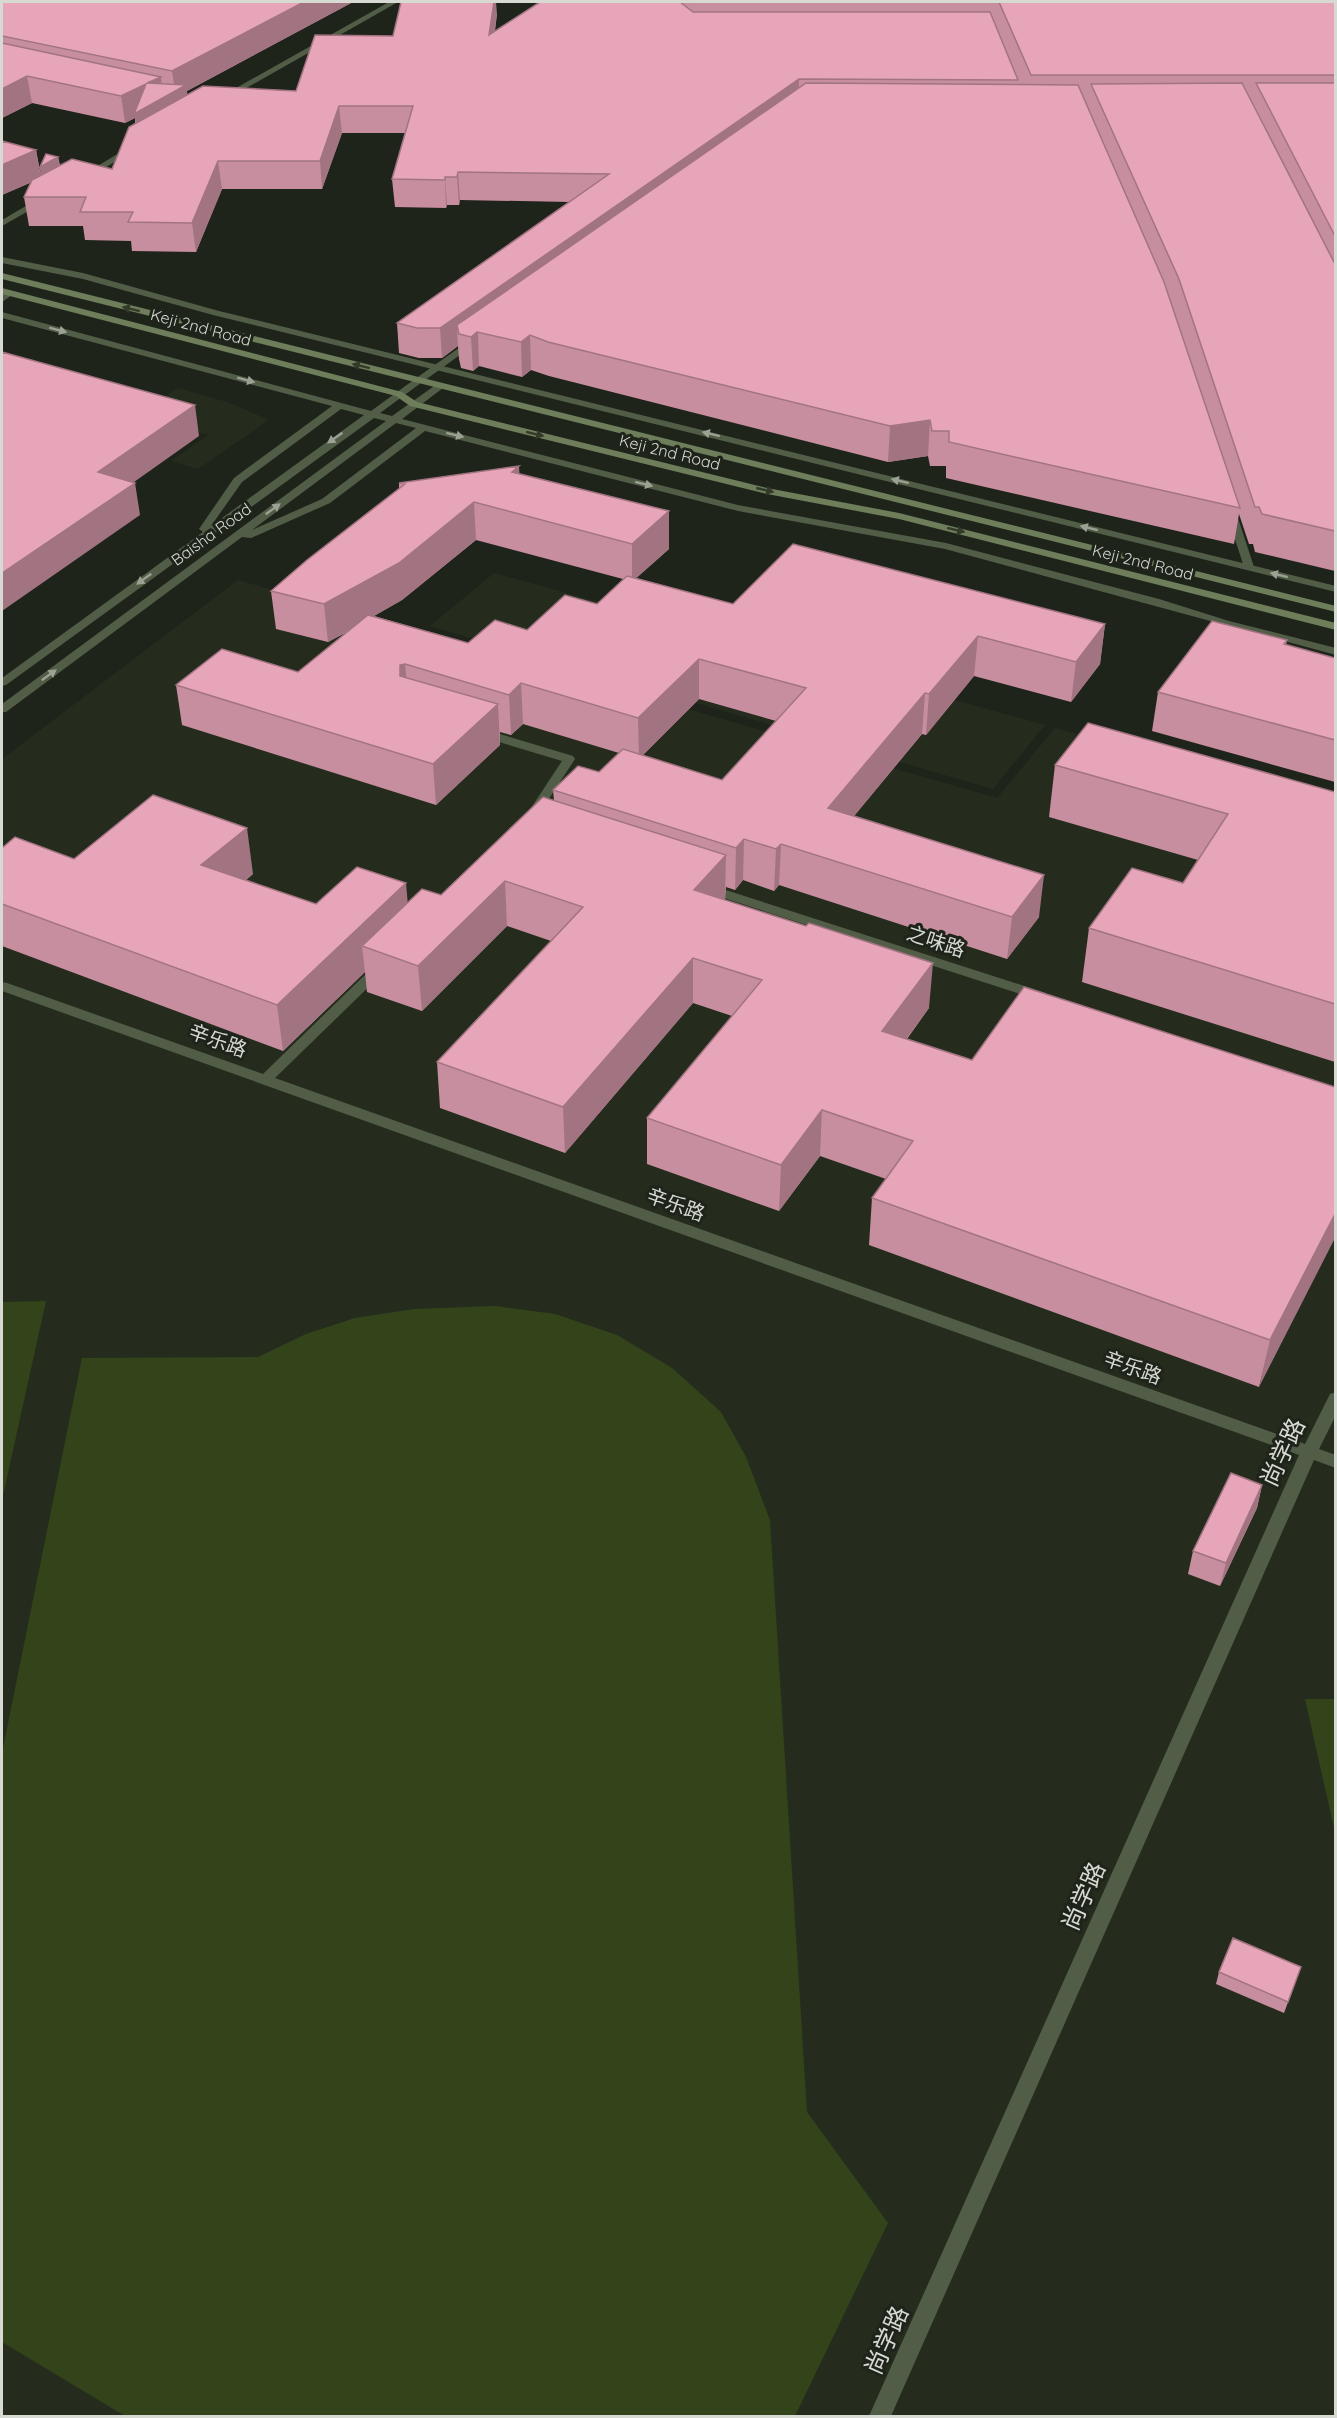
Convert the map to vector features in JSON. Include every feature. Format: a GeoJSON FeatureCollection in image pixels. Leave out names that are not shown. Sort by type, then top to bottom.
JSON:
{"type":"FeatureCollection","features":[{"type":"Feature","properties":{"kind":"main road","name":"Keji 2nd Road"},"geometry":{"type":"LineString","coordinates":[[2,276],[1335,609]]}},
{"type":"Feature","properties":{"kind":"main road","name":"Keji 2nd Road"},"geometry":{"type":"LineString","coordinates":[[4,294],[399,394],[414,404],[767,491],[899,516],[1335,627]]}},
{"type":"Feature","properties":{"kind":"street"},"geometry":{"type":"LineString","coordinates":[[218,100],[394,2]]}},
{"type":"Feature","properties":{"kind":"street"},"geometry":{"type":"LineString","coordinates":[[74,182],[136,147]]}},
{"type":"Feature","properties":{"kind":"street"},"geometry":{"type":"LineString","coordinates":[[2,223],[53,194]]}},
{"type":"Feature","properties":{"kind":"street"},"geometry":{"type":"LineString","coordinates":[[2,260],[152,294],[216,313],[1335,589]]}},
{"type":"Feature","properties":{"kind":"street"},"geometry":{"type":"LineString","coordinates":[[2,315],[371,414],[738,508],[946,546],[1155,601],[1225,623],[1335,652]]}},
{"type":"Feature","properties":{"kind":"street","name":"Baisha Road"},"geometry":{"type":"LineString","coordinates":[[2,683],[195,541],[486,333]]}},
{"type":"Feature","properties":{"kind":"street","name":"Baisha Road"},"geometry":{"type":"LineString","coordinates":[[2,709],[440,386]]}},
{"type":"Feature","properties":{"kind":"street"},"geometry":{"type":"LineString","coordinates":[[195,541],[238,480],[340,405]]}},
{"type":"Feature","properties":{"kind":"street"},"geometry":{"type":"LineString","coordinates":[[219,548],[326,501],[424,427]]}},
{"type":"Feature","properties":{"kind":"street"},"geometry":{"type":"LineString","coordinates":[[1227,501],[1249,567]]}},
{"type":"Feature","properties":{"kind":"street"},"geometry":{"type":"LineString","coordinates":[[472,730],[569,759],[524,828]]}},
{"type":"Feature","properties":{"kind":"street","name":"之味路"},"geometry":{"type":"LineString","coordinates":[[693,883],[1054,1000]]}},
{"type":"Feature","properties":{"kind":"street"},"geometry":{"type":"LineString","coordinates":[[265,1080],[390,958]]}},
{"type":"Feature","properties":{"kind":"street","name":"辛乐路"},"geometry":{"type":"LineString","coordinates":[[2,986],[1335,1462]]}},
{"type":"Feature","properties":{"kind":"street","name":"尚学路"},"geometry":{"type":"LineString","coordinates":[[880,2416],[1335,1398]]}},
{"type":"Feature","properties":{"kind":"shaded area"},"geometry":{"type":"Polygon","coordinates":[[[178,388],[227,402],[269,420],[198,469],[171,461],[208,435],[136,415],[178,388]]]}},
{"type":"Feature","properties":{"kind":"shaded area"},"geometry":{"type":"Polygon","coordinates":[[[494,573],[1045,725],[993,789],[430,626],[494,573]]]}},
{"type":"Feature","properties":{"kind":"shaded area"},"geometry":{"type":"Polygon","coordinates":[[[238,580],[997,798],[1055,728],[1335,805],[1335,2416],[2,2416],[2,759],[238,580]]]}},
{"type":"Feature","properties":{"kind":"green space"},"geometry":{"type":"Polygon","coordinates":[[[46,1301],[2,1500],[2,1302],[46,1301]]]}},
{"type":"Feature","properties":{"kind":"green space"},"geometry":{"type":"Polygon","coordinates":[[[495,1306],[555,1314],[617,1335],[672,1368],[721,1412],[746,1457],[770,1520],[807,2112],[888,2223],[795,2416],[125,2416],[2,2342],[2,1753],[82,1358],[258,1357],[306,1334],[355,1318],[414,1309],[495,1306]]]}},
{"type":"Feature","properties":{"kind":"green space"},"geometry":{"type":"Polygon","coordinates":[[[1305,1699],[1335,1699],[1335,1832],[1305,1699]]]}},
{"type":"Feature","properties":{"kind":"building"},"geometry":{"type":"Polygon","coordinates":[[[2,2],[304,2],[172,71],[2,36],[2,2]]]}},
{"type":"Feature","properties":{"kind":"building"},"geometry":{"type":"Polygon","coordinates":[[[401,2],[494,2],[489,35],[540,2],[680,2],[693,12],[990,12],[1018,80],[799,79],[440,328],[417,328],[397,323],[609,174],[458,172],[457,177],[445,177],[445,180],[392,179],[413,106],[339,106],[320,161],[218,161],[192,223],[128,222],[133,212],[80,212],[86,197],[24,197],[32,180],[72,159],[112,169],[129,127],[203,86],[296,91],[315,35],[393,36],[401,2]]]}},
{"type":"Feature","properties":{"kind":"building"},"geometry":{"type":"Polygon","coordinates":[[[999,2],[1335,2],[1335,75],[1031,75],[999,2]]]}},
{"type":"Feature","properties":{"kind":"building"},"geometry":{"type":"Polygon","coordinates":[[[2,43],[161,77],[147,83],[186,85],[134,114],[146,84],[121,96],[27,76],[2,89],[2,43]]]}},
{"type":"Feature","properties":{"kind":"building"},"geometry":{"type":"Polygon","coordinates":[[[806,83],[1078,85],[1164,282],[1240,508],[949,442],[949,431],[932,431],[930,420],[890,426],[548,342],[530,335],[521,342],[477,332],[471,337],[459,334],[457,325],[806,83]]]}},
{"type":"Feature","properties":{"kind":"building"},"geometry":{"type":"Polygon","coordinates":[[[1242,83],[1335,264],[1335,531],[1262,514],[1259,507],[1255,507],[1179,279],[1091,84],[1242,83]]]}},
{"type":"Feature","properties":{"kind":"building"},"geometry":{"type":"Polygon","coordinates":[[[1256,83],[1335,83],[1335,236],[1256,83]]]}},
{"type":"Feature","properties":{"kind":"building"},"geometry":{"type":"Polygon","coordinates":[[[2,141],[36,150],[2,165],[2,141]]]}},
{"type":"Feature","properties":{"kind":"building"},"geometry":{"type":"Polygon","coordinates":[[[46,154],[58,157],[40,167],[46,154]]]}},
{"type":"Feature","properties":{"kind":"building"},"geometry":{"type":"Polygon","coordinates":[[[2,352],[195,405],[98,472],[135,483],[2,573],[2,352]]]}},
{"type":"Feature","properties":{"kind":"building"},"geometry":{"type":"Polygon","coordinates":[[[519,466],[512,472],[669,511],[632,544],[474,502],[399,563],[324,604],[271,591],[405,484],[399,483],[519,466]]]}},
{"type":"Feature","properties":{"kind":"building"},"geometry":{"type":"Polygon","coordinates":[[[793,544],[1105,624],[1076,662],[978,636],[929,694],[925,693],[828,808],[1044,875],[1012,917],[781,844],[776,849],[744,839],[736,848],[553,790],[578,766],[599,772],[623,749],[722,780],[806,688],[699,659],[638,718],[521,683],[509,695],[405,664],[400,665],[400,676],[498,704],[433,764],[176,685],[222,649],[298,672],[368,615],[468,643],[495,620],[527,630],[565,595],[597,604],[627,576],[733,604],[793,544]]]}},
{"type":"Feature","properties":{"kind":"building"},"geometry":{"type":"Polygon","coordinates":[[[1212,621],[1287,640],[1284,644],[1335,658],[1335,740],[1158,692],[1212,621]]]}},
{"type":"Feature","properties":{"kind":"building"},"geometry":{"type":"Polygon","coordinates":[[[1088,723],[1335,792],[1335,1004],[1089,928],[1132,868],[1183,883],[1228,814],[1055,765],[1088,723]]]}},
{"type":"Feature","properties":{"kind":"building"},"geometry":{"type":"Polygon","coordinates":[[[153,795],[247,828],[201,865],[316,904],[357,867],[406,883],[277,1005],[2,904],[2,848],[15,837],[74,859],[153,795]]]}},
{"type":"Feature","properties":{"kind":"building"},"geometry":{"type":"Polygon","coordinates":[[[543,797],[726,855],[694,890],[806,926],[809,923],[933,963],[882,1031],[972,1060],[1024,987],[1335,1087],[1335,1214],[1270,1340],[872,1198],[913,1141],[822,1110],[781,1165],[647,1118],[762,980],[693,958],[563,1107],[437,1062],[583,907],[505,881],[418,966],[362,946],[422,889],[441,895],[543,797]]]}},
{"type":"Feature","properties":{"kind":"building"},"geometry":{"type":"Polygon","coordinates":[[[1231,1473],[1262,1485],[1226,1563],[1193,1551],[1231,1473]]]}},
{"type":"Feature","properties":{"kind":"building"},"geometry":{"type":"Polygon","coordinates":[[[1233,1938],[1301,1967],[1288,2002],[1219,1972],[1233,1938]]]}}]}
